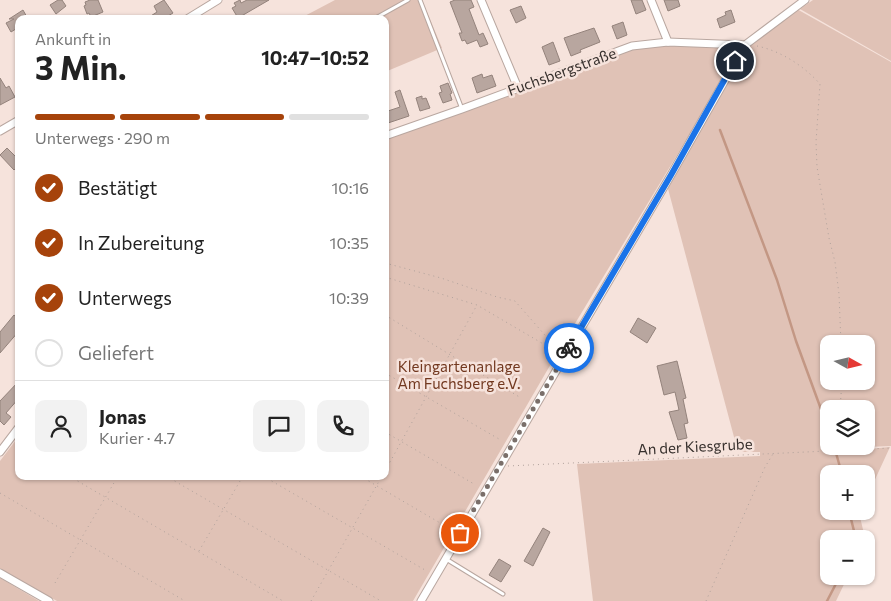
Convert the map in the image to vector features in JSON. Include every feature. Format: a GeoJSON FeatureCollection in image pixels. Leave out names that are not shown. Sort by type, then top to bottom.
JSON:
{"type":"FeatureCollection","features":[{"type":"Feature","properties":{"kind":"street"},"geometry":{"type":"LineString","coordinates":[[194,15],[218,0]]}},
{"type":"Feature","properties":{"kind":"street"},"geometry":{"type":"LineString","coordinates":[[481,0],[518,88]]}},
{"type":"Feature","properties":{"kind":"street"},"geometry":{"type":"LineString","coordinates":[[651,0],[668,42]]}},
{"type":"Feature","properties":{"kind":"street"},"geometry":{"type":"LineString","coordinates":[[421,601],[671,175],[745,45],[805,0]]}},
{"type":"Feature","properties":{"kind":"street","name":"Fuchsbergstraße"},"geometry":{"type":"LineString","coordinates":[[389,135],[632,46],[668,42],[745,45]]}},
{"type":"Feature","properties":{"kind":"street"},"geometry":{"type":"LineString","coordinates":[[0,131],[15,122]]}},
{"type":"Feature","properties":{"kind":"street"},"geometry":{"type":"LineString","coordinates":[[0,452],[15,432]]}},
{"type":"Feature","properties":{"kind":"street"},"geometry":{"type":"LineString","coordinates":[[0,573],[49,601]]}},
{"type":"Feature","properties":{"kind":"lane"},"geometry":{"type":"LineString","coordinates":[[381,15],[408,0]]}},
{"type":"Feature","properties":{"kind":"lane"},"geometry":{"type":"LineString","coordinates":[[420,0],[462,109]]}},
{"type":"Feature","properties":{"kind":"lane"},"geometry":{"type":"LineString","coordinates":[[445,559],[503,594]]}},
{"type":"Feature","properties":{"kind":"path"},"geometry":{"type":"LineString","coordinates":[[745,45],[765,48],[790,60],[808,71],[820,84],[816,142],[817,167],[835,262],[839,294],[840,335]]}},
{"type":"Feature","properties":{"kind":"path"},"geometry":{"type":"LineString","coordinates":[[389,264],[515,301],[564,356]]}},
{"type":"Feature","properties":{"kind":"path"},"geometry":{"type":"LineString","coordinates":[[389,278],[477,305],[564,356]]}},
{"type":"Feature","properties":{"kind":"path"},"geometry":{"type":"LineString","coordinates":[[389,463],[477,305]]}},
{"type":"Feature","properties":{"kind":"path"},"geometry":{"type":"LineString","coordinates":[[389,317],[521,398]]}},
{"type":"Feature","properties":{"kind":"path"},"geometry":{"type":"LineString","coordinates":[[389,375],[498,440]]}},
{"type":"Feature","properties":{"kind":"path"},"geometry":{"type":"LineString","coordinates":[[389,434],[474,484]]}},
{"type":"Feature","properties":{"kind":"path","name":"An der Kiesgrube"},"geometry":{"type":"LineString","coordinates":[[875,449],[891,448]]}},
{"type":"Feature","properties":{"kind":"path","name":"An der Kiesgrube"},"geometry":{"type":"LineString","coordinates":[[500,466],[820,452]]}},
{"type":"Feature","properties":{"kind":"path"},"geometry":{"type":"LineString","coordinates":[[706,601],[765,467],[773,454]]}},
{"type":"Feature","properties":{"kind":"path"},"geometry":{"type":"LineString","coordinates":[[76,480],[283,601]]}},
{"type":"Feature","properties":{"kind":"path"},"geometry":{"type":"LineString","coordinates":[[55,583],[116,480]]}},
{"type":"Feature","properties":{"kind":"path"},"geometry":{"type":"LineString","coordinates":[[173,480],[381,601]]}},
{"type":"Feature","properties":{"kind":"path"},"geometry":{"type":"LineString","coordinates":[[199,552],[240,480]]}},
{"type":"Feature","properties":{"kind":"path"},"geometry":{"type":"LineString","coordinates":[[270,480],[425,570]]}},
{"type":"Feature","properties":{"kind":"path"},"geometry":{"type":"LineString","coordinates":[[366,480],[447,527]]}},
{"type":"Feature","properties":{"kind":"path"},"geometry":{"type":"LineString","coordinates":[[312,601],[380,480]]}},
{"type":"Feature","properties":{"kind":"path"},"geometry":{"type":"LineString","coordinates":[[0,493],[185,601]]}},
{"type":"Feature","properties":{"kind":"green space"},"geometry":{"type":"Polygon","coordinates":[[[335,0],[422,0],[442,48],[389,70],[389,15],[307,15],[335,0]]]}},
{"type":"Feature","properties":{"kind":"green space"},"geometry":{"type":"Polygon","coordinates":[[[813,0],[891,0],[891,61],[800,9],[813,0]]]}},
{"type":"Feature","properties":{"kind":"green space"},"geometry":{"type":"Polygon","coordinates":[[[795,8],[891,62],[891,446],[875,447],[875,400],[820,400],[820,455],[875,455],[875,448],[890,447],[875,480],[875,465],[820,465],[820,520],[861,520],[863,530],[820,530],[820,585],[844,585],[836,601],[593,601],[577,464],[760,456],[760,452],[738,452],[667,185],[745,45],[795,8]]]}},
{"type":"Feature","properties":{"kind":"green space","name":"Kleingartenanlage Am Fuchsberg e.V."},"geometry":{"type":"Polygon","coordinates":[[[658,43],[743,46],[559,350],[413,601],[57,601],[0,569],[0,461],[15,441],[15,480],[389,480],[389,135],[632,46],[658,43]]]}},
{"type":"Feature","properties":{"kind":"green space"},"geometry":{"type":"Polygon","coordinates":[[[0,578],[39,601],[0,601],[0,578]]]}},
{"type":"Feature","properties":{"kind":"building"},"geometry":{"type":"Polygon","coordinates":[[[58,0],[62,0],[66,6],[56,14],[50,5],[58,0]]]}},
{"type":"Feature","properties":{"kind":"building"},"geometry":{"type":"Polygon","coordinates":[[[98,0],[103,12],[96,15],[87,14],[84,6],[86,5],[85,2],[98,0]]]}},
{"type":"Feature","properties":{"kind":"building"},"geometry":{"type":"Polygon","coordinates":[[[164,0],[173,13],[170,15],[152,15],[157,12],[154,6],[164,0]]]}},
{"type":"Feature","properties":{"kind":"building"},"geometry":{"type":"Polygon","coordinates":[[[240,0],[241,3],[247,0],[269,0],[243,15],[236,15],[232,8],[236,6],[234,3],[240,0]]]}},
{"type":"Feature","properties":{"kind":"building"},"geometry":{"type":"Polygon","coordinates":[[[455,0],[471,0],[474,7],[469,9],[479,35],[483,33],[488,44],[480,47],[477,40],[467,44],[465,40],[462,41],[459,33],[462,33],[450,2],[455,0]]]}},
{"type":"Feature","properties":{"kind":"building"},"geometry":{"type":"Polygon","coordinates":[[[631,0],[642,0],[646,10],[636,14],[631,0]]]}},
{"type":"Feature","properties":{"kind":"building"},"geometry":{"type":"Polygon","coordinates":[[[664,0],[678,0],[680,6],[668,11],[664,0]]]}},
{"type":"Feature","properties":{"kind":"building"},"geometry":{"type":"Polygon","coordinates":[[[521,6],[526,18],[516,23],[510,10],[521,6]]]}},
{"type":"Feature","properties":{"kind":"building"},"geometry":{"type":"Polygon","coordinates":[[[23,10],[26,15],[15,15],[23,10]]]}},
{"type":"Feature","properties":{"kind":"building"},"geometry":{"type":"Polygon","coordinates":[[[731,10],[735,22],[720,28],[717,19],[726,15],[725,12],[731,10]]]}},
{"type":"Feature","properties":{"kind":"building"},"geometry":{"type":"Polygon","coordinates":[[[15,15],[15,30],[11,32],[6,23],[14,19],[9,19],[15,15]]]}},
{"type":"Feature","properties":{"kind":"building"},"geometry":{"type":"Polygon","coordinates":[[[623,22],[627,35],[617,39],[612,26],[623,22]]]}},
{"type":"Feature","properties":{"kind":"building"},"geometry":{"type":"Polygon","coordinates":[[[594,28],[600,42],[571,56],[564,38],[594,28]]]}},
{"type":"Feature","properties":{"kind":"building"},"geometry":{"type":"Polygon","coordinates":[[[553,42],[560,61],[549,65],[542,47],[553,42]]]}},
{"type":"Feature","properties":{"kind":"building"},"geometry":{"type":"Polygon","coordinates":[[[482,74],[483,78],[492,75],[496,86],[477,93],[472,78],[482,74]]]}},
{"type":"Feature","properties":{"kind":"building"},"geometry":{"type":"Polygon","coordinates":[[[0,78],[6,88],[9,86],[15,97],[0,105],[0,78]]]}},
{"type":"Feature","properties":{"kind":"building"},"geometry":{"type":"Polygon","coordinates":[[[448,83],[452,93],[450,94],[452,100],[443,103],[439,93],[442,92],[440,86],[448,83]]]}},
{"type":"Feature","properties":{"kind":"building"},"geometry":{"type":"Polygon","coordinates":[[[400,90],[409,116],[389,123],[389,111],[400,107],[395,92],[400,90]]]}},
{"type":"Feature","properties":{"kind":"building"},"geometry":{"type":"Polygon","coordinates":[[[422,96],[422,99],[426,98],[430,108],[420,111],[416,98],[422,96]]]}},
{"type":"Feature","properties":{"kind":"building"},"geometry":{"type":"Polygon","coordinates":[[[7,148],[15,156],[14,170],[0,155],[7,148]]]}},
{"type":"Feature","properties":{"kind":"building"},"geometry":{"type":"Polygon","coordinates":[[[15,316],[15,336],[0,353],[0,332],[15,316]]]}},
{"type":"Feature","properties":{"kind":"building"},"geometry":{"type":"Polygon","coordinates":[[[638,318],[656,328],[647,343],[630,332],[638,318]]]}},
{"type":"Feature","properties":{"kind":"building"},"geometry":{"type":"Polygon","coordinates":[[[677,361],[686,398],[683,399],[688,423],[684,424],[687,438],[678,440],[669,412],[679,410],[675,392],[664,395],[657,366],[677,361]]]}},
{"type":"Feature","properties":{"kind":"building"},"geometry":{"type":"Polygon","coordinates":[[[15,385],[15,403],[6,413],[11,417],[4,425],[0,421],[0,401],[15,385]]]}},
{"type":"Feature","properties":{"kind":"building"},"geometry":{"type":"Polygon","coordinates":[[[543,528],[550,532],[533,566],[524,561],[543,528]]]}},
{"type":"Feature","properties":{"kind":"building"},"geometry":{"type":"Polygon","coordinates":[[[499,559],[511,566],[501,582],[489,575],[499,559]]]}},
{"type":"Feature","properties":{"kind":"waterway"},"geometry":{"type":"LineString","coordinates":[[720,130],[777,280],[796,341],[820,406]]}},
{"type":"Feature","properties":{"kind":"waterway"},"geometry":{"type":"LineString","coordinates":[[837,455],[839,465]]}},
{"type":"Feature","properties":{"kind":"waterway"},"geometry":{"type":"LineString","coordinates":[[851,520],[854,530]]}},
{"type":"Feature","properties":{"kind":"waterway"},"geometry":{"type":"LineString","coordinates":[[827,601],[835,585]]}},
{"type":"Feature","properties":{"kind":"way so far"},"geometry":{"type":"LineString","coordinates":[[460,533],[569,348]]}},
{"type":"Feature","properties":{"kind":"route"},"geometry":{"type":"LineString","coordinates":[[569,348],[671,175],[735,61]]}}]}
